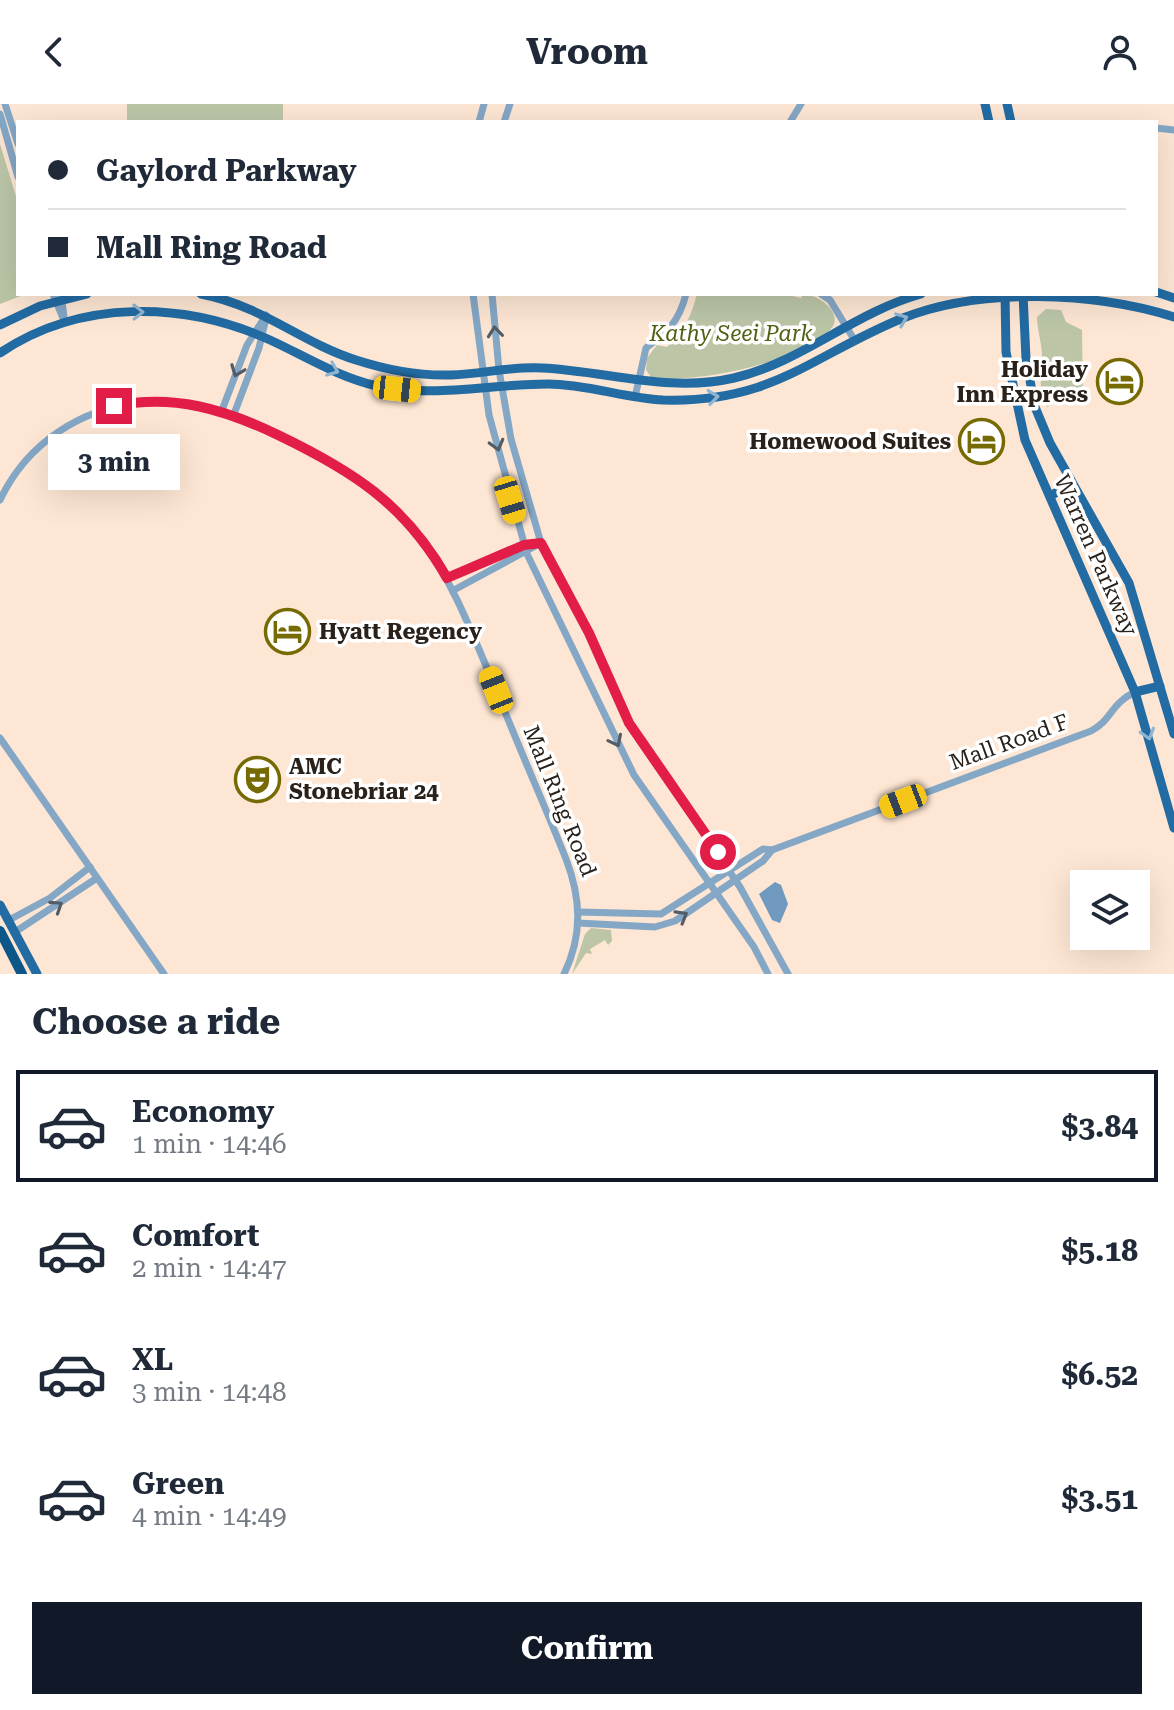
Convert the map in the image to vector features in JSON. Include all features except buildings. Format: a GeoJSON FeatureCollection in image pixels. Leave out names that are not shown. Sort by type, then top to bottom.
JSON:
{"type":"FeatureCollection","features":[{"type":"Feature","properties":{"kind":"highway"},"geometry":{"type":"LineString","coordinates":[[0,931],[22,974]]}},
{"type":"Feature","properties":{"kind":"main road"},"geometry":{"type":"LineString","coordinates":[[208,296],[266,314],[321,347],[379,367],[422,374],[541,368],[675,385],[736,377],[797,354],[896,301],[914,296]]}},
{"type":"Feature","properties":{"kind":"main road","name":"Warren Parkway"},"geometry":{"type":"LineString","coordinates":[[1005,297],[1006,352],[1014,399],[1031,457],[1135,692],[1174,828]]}},
{"type":"Feature","properties":{"kind":"main road"},"geometry":{"type":"LineString","coordinates":[[0,353],[65,323],[106,314],[172,312],[211,319],[258,335],[328,369],[375,385],[415,391],[565,385],[635,397],[707,399],[748,392],[797,374],[855,341],[936,307],[966,301],[1023,297],[1115,301],[1174,317]]}},
{"type":"Feature","properties":{"kind":"main road","name":"Warren Parkway"},"geometry":{"type":"LineString","coordinates":[[1023,297],[1026,359],[1035,407],[1072,484],[1129,583],[1174,734]]}},
{"type":"Feature","properties":{"kind":"main road"},"geometry":{"type":"LineString","coordinates":[[0,325],[58,298]]}},
{"type":"Feature","properties":{"kind":"main road"},"geometry":{"type":"LineString","coordinates":[[1050,496],[1072,484]]}},
{"type":"Feature","properties":{"kind":"main road"},"geometry":{"type":"LineString","coordinates":[[1135,692],[1160,686]]}},
{"type":"Feature","properties":{"kind":"main road"},"geometry":{"type":"LineString","coordinates":[[0,905],[37,974]]}},
{"type":"Feature","properties":{"kind":"street"},"geometry":{"type":"LineString","coordinates":[[5,104],[16,138]]}},
{"type":"Feature","properties":{"kind":"street"},"geometry":{"type":"LineString","coordinates":[[0,114],[16,170]]}},
{"type":"Feature","properties":{"kind":"street"},"geometry":{"type":"LineString","coordinates":[[473,296],[484,390],[526,550],[634,775],[717,893],[768,974]]}},
{"type":"Feature","properties":{"kind":"street"},"geometry":{"type":"LineString","coordinates":[[492,296],[501,388],[511,439],[541,543],[589,633],[602,669],[629,723],[735,879],[788,974]]}},
{"type":"Feature","properties":{"kind":"street"},"geometry":{"type":"LineString","coordinates":[[635,397],[646,348],[670,331],[681,314],[686,296]]}},
{"type":"Feature","properties":{"kind":"street"},"geometry":{"type":"LineString","coordinates":[[824,296],[830,300],[855,341]]}},
{"type":"Feature","properties":{"kind":"street"},"geometry":{"type":"LineString","coordinates":[[58,298],[65,323]]}},
{"type":"Feature","properties":{"kind":"street"},"geometry":{"type":"LineString","coordinates":[[222,410],[266,314]]}},
{"type":"Feature","properties":{"kind":"street"},"geometry":{"type":"LineString","coordinates":[[234,414],[249,375],[258,335]]}},
{"type":"Feature","properties":{"kind":"street","name":"Mall Ring Road"},"geometry":{"type":"LineString","coordinates":[[0,500],[20,467],[41,445],[82,418],[114,406],[150,401],[184,402],[234,414],[321,455],[366,483],[407,520],[454,590],[561,846],[573,878],[578,912],[576,944],[564,974]]}},
{"type":"Feature","properties":{"kind":"street"},"geometry":{"type":"LineString","coordinates":[[454,590],[541,543]]}},
{"type":"Feature","properties":{"kind":"street"},"geometry":{"type":"LineString","coordinates":[[447,578],[526,550]]}},
{"type":"Feature","properties":{"kind":"street"},"geometry":{"type":"LineString","coordinates":[[584,674],[602,669]]}},
{"type":"Feature","properties":{"kind":"street","name":"Mall Road F"},"geometry":{"type":"LineString","coordinates":[[578,912],[661,914],[763,849],[772,850],[1091,731],[1102,725],[1113,705],[1135,692]]}},
{"type":"Feature","properties":{"kind":"street"},"geometry":{"type":"LineString","coordinates":[[0,738],[164,974]]}},
{"type":"Feature","properties":{"kind":"street","name":"Mall Road F"},"geometry":{"type":"LineString","coordinates":[[578,923],[655,927],[675,921],[763,861],[772,850]]}},
{"type":"Feature","properties":{"kind":"street"},"geometry":{"type":"LineString","coordinates":[[9,920],[50,898],[90,867]]}},
{"type":"Feature","properties":{"kind":"street"},"geometry":{"type":"LineString","coordinates":[[15,932],[97,878]]}},
{"type":"Feature","properties":{"kind":"street"},"geometry":{"type":"LineString","coordinates":[[619,926],[620,915]]}},
{"type":"Feature","properties":{"kind":"green space"},"geometry":{"type":"Polygon","coordinates":[[[127,104],[283,104],[283,120],[127,120],[127,104]]]}},
{"type":"Feature","properties":{"kind":"green space"},"geometry":{"type":"Polygon","coordinates":[[[0,144],[16,196],[16,296],[21,296],[0,304],[0,144]]]}},
{"type":"Feature","properties":{"kind":"green space","name":"Kathy Seei Park"},"geometry":{"type":"Polygon","coordinates":[[[696,296],[812,296],[828,306],[835,318],[830,330],[815,342],[771,361],[693,378],[651,377],[646,370],[647,358],[657,345],[667,347],[689,317],[696,296]]]}},
{"type":"Feature","properties":{"kind":"green space"},"geometry":{"type":"Polygon","coordinates":[[[1046,309],[1061,310],[1066,322],[1082,330],[1083,396],[1054,397],[1052,405],[1047,407],[1041,389],[1042,351],[1037,317],[1046,309]]]}},
{"type":"Feature","properties":{"kind":"green space"},"geometry":{"type":"Polygon","coordinates":[[[591,928],[611,930],[612,941],[608,945],[605,940],[590,949],[592,954],[586,953],[572,974],[585,934],[591,928]]]}},
{"type":"Feature","properties":{"kind":"water"},"geometry":{"type":"Polygon","coordinates":[[[775,882],[781,885],[788,904],[780,923],[772,920],[759,894],[775,882]]]}},
{"type":"Feature","properties":{"kind":"place","name":"Holiday Inn Express"},"geometry":{"type":"Point","coordinates":[1119,382]}},
{"type":"Feature","properties":{"kind":"place","name":"Homewood Suites"},"geometry":{"type":"Point","coordinates":[982,441]}},
{"type":"Feature","properties":{"kind":"place","name":"Hyatt Regency"},"geometry":{"type":"Point","coordinates":[288,631]}},
{"type":"Feature","properties":{"kind":"place","name":"AMC Stonebriar 24"},"geometry":{"type":"Point","coordinates":[258,779]}},
{"type":"Feature","properties":{"kind":"route"},"geometry":{"type":"LineString","coordinates":[[114,406],[150,401],[184,402],[214,408],[234,414],[321,455],[366,483],[407,520],[447,578],[524,545],[541,543],[589,633],[602,669],[629,723],[718,852]]}}]}
